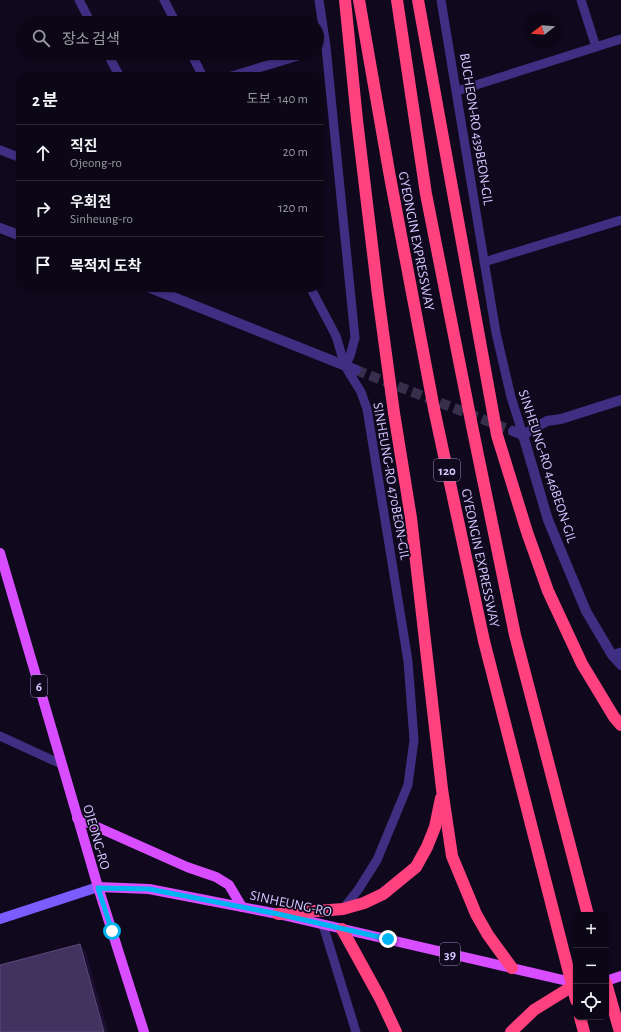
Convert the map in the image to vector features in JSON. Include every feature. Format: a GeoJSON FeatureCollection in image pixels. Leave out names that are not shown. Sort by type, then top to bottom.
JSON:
{"type":"FeatureCollection","features":[{"type":"Feature","properties":{"kind":"highway"},"geometry":{"type":"LineString","coordinates":[[345,0],[357,120],[378,294],[394,413],[411,518],[442,789],[452,856],[476,914],[488,935],[512,968]]}},
{"type":"Feature","properties":{"kind":"highway","name":"GYEONGIN EXPRESSWAY"},"geometry":{"type":"LineString","coordinates":[[359,0],[390,177],[434,409],[482,633],[573,988]]}},
{"type":"Feature","properties":{"kind":"highway","name":"GYEONGIN EXPRESSWAY"},"geometry":{"type":"LineString","coordinates":[[397,0],[426,194],[476,449],[515,635],[587,912]]}},
{"type":"Feature","properties":{"kind":"highway"},"geometry":{"type":"LineString","coordinates":[[418,0],[497,435],[527,532],[548,591],[582,664],[614,717],[621,725]]}},
{"type":"Feature","properties":{"kind":"highway"},"geometry":{"type":"LineString","coordinates":[[278,914],[343,909],[364,903],[383,894],[416,867],[427,847],[435,827],[442,789]]}},
{"type":"Feature","properties":{"kind":"highway"},"geometry":{"type":"LineString","coordinates":[[342,929],[380,998],[396,1032]]}},
{"type":"Feature","properties":{"kind":"highway"},"geometry":{"type":"LineString","coordinates":[[510,1032],[534,1010],[574,984]]}},
{"type":"Feature","properties":{"kind":"highway"},"geometry":{"type":"LineString","coordinates":[[607,984],[620,1032]]}},
{"type":"Feature","properties":{"kind":"highway"},"geometry":{"type":"LineString","coordinates":[[581,1020],[584,1031]]}},
{"type":"Feature","properties":{"kind":"main road","name":"OJEONG-RO"},"geometry":{"type":"LineString","coordinates":[[0,553],[98,888],[144,1032]]}},
{"type":"Feature","properties":{"kind":"main road"},"geometry":{"type":"LineString","coordinates":[[77,818],[187,867],[216,877],[229,885],[242,907]]}},
{"type":"Feature","properties":{"kind":"main road","name":"SINHEUNG-RO"},"geometry":{"type":"LineString","coordinates":[[98,888],[149,889],[278,914],[573,982]]}},
{"type":"Feature","properties":{"kind":"main road"},"geometry":{"type":"LineString","coordinates":[[609,981],[621,976]]}},
{"type":"Feature","properties":{"kind":"main road"},"geometry":{"type":"LineString","coordinates":[[609,1001],[621,1011]]}},
{"type":"Feature","properties":{"kind":"street"},"geometry":{"type":"LineString","coordinates":[[0,228],[16,234]]}},
{"type":"Feature","properties":{"kind":"street"},"geometry":{"type":"LineString","coordinates":[[160,292],[356,370]]}},
{"type":"Feature","properties":{"kind":"street"},"geometry":{"type":"LineString","coordinates":[[518,433],[547,421],[562,419],[621,400]]}},
{"type":"Feature","properties":{"kind":"street","name":"SINHEUNG-RO 446BEON-GIL"},"geometry":{"type":"LineString","coordinates":[[518,433],[548,520],[586,611],[617,653],[621,665]]}},
{"type":"Feature","properties":{"kind":"street","name":"SINHEUNG-RO"},"geometry":{"type":"LineString","coordinates":[[0,918],[98,888]]}},
{"type":"Feature","properties":{"kind":"lane"},"geometry":{"type":"LineString","coordinates":[[79,0],[87,16]]}},
{"type":"Feature","properties":{"kind":"lane"},"geometry":{"type":"LineString","coordinates":[[164,0],[172,16]]}},
{"type":"Feature","properties":{"kind":"lane"},"geometry":{"type":"LineString","coordinates":[[319,0],[321,16]]}},
{"type":"Feature","properties":{"kind":"lane","name":"BUCHEON-RO 439BEON-GIL"},"geometry":{"type":"LineString","coordinates":[[441,0],[484,262]]}},
{"type":"Feature","properties":{"kind":"lane"},"geometry":{"type":"LineString","coordinates":[[581,0],[596,47]]}},
{"type":"Feature","properties":{"kind":"lane"},"geometry":{"type":"LineString","coordinates":[[324,34],[355,338],[350,356],[345,366]]}},
{"type":"Feature","properties":{"kind":"lane"},"geometry":{"type":"LineString","coordinates":[[457,91],[621,39]]}},
{"type":"Feature","properties":{"kind":"lane"},"geometry":{"type":"LineString","coordinates":[[111,60],[117,72]]}},
{"type":"Feature","properties":{"kind":"lane"},"geometry":{"type":"LineString","coordinates":[[194,60],[200,72]]}},
{"type":"Feature","properties":{"kind":"lane"},"geometry":{"type":"LineString","coordinates":[[245,72],[285,60]]}},
{"type":"Feature","properties":{"kind":"lane"},"geometry":{"type":"LineString","coordinates":[[0,150],[16,156]]}},
{"type":"Feature","properties":{"kind":"lane"},"geometry":{"type":"LineString","coordinates":[[484,262],[621,220]]}},
{"type":"Feature","properties":{"kind":"lane","name":"SINHEUNG-RO 446BEON-GIL"},"geometry":{"type":"LineString","coordinates":[[484,262],[496,333],[518,433]]}},
{"type":"Feature","properties":{"kind":"lane","name":"SINHEUNG-RO 470BEON-GIL"},"geometry":{"type":"LineString","coordinates":[[313,292],[336,336],[345,366],[361,392],[367,409],[408,661],[414,740],[408,785],[377,860],[358,890],[343,909]]}},
{"type":"Feature","properties":{"kind":"lane"},"geometry":{"type":"LineString","coordinates":[[0,736],[62,764]]}},
{"type":"Feature","properties":{"kind":"lane"},"geometry":{"type":"LineString","coordinates":[[323,924],[356,1032]]}},
{"type":"Feature","properties":{"kind":"building"},"geometry":{"type":"Polygon","coordinates":[[[80,944],[104,1032],[0,1032],[0,965],[80,944]]]}},
{"type":"Feature","properties":{"kind":"tunnel"},"geometry":{"type":"LineString","coordinates":[[356,370],[513,431]]}},
{"type":"Feature","properties":{"kind":"route"},"geometry":{"type":"LineString","coordinates":[[112,931],[98,888],[149,889],[278,914],[388,939]]}}]}
